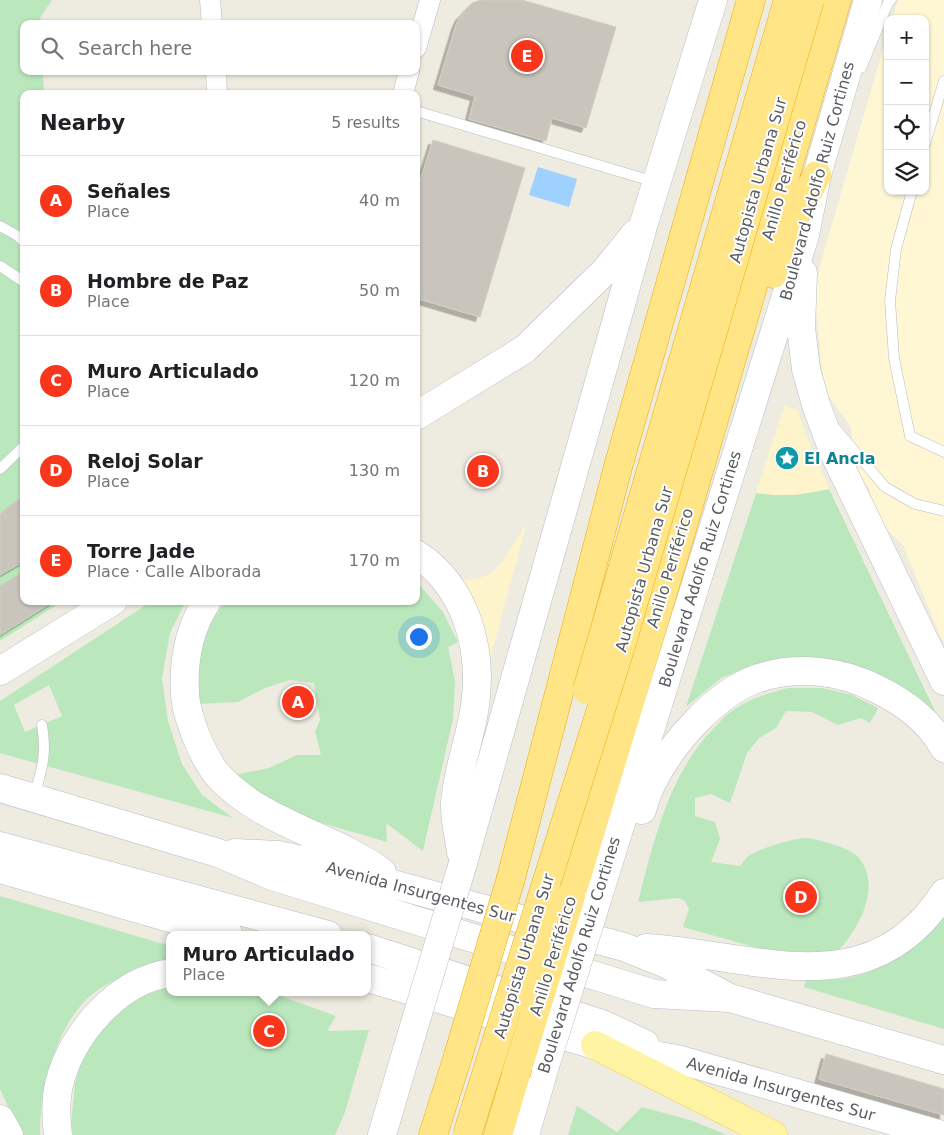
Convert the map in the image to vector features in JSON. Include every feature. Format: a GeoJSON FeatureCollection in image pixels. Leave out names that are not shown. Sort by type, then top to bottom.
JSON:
{"type":"FeatureCollection","features":[{"type":"Feature","properties":{"kind":"highway"},"geometry":{"type":"LineString","coordinates":[[732,66],[732,34],[740,0]]}},
{"type":"Feature","properties":{"kind":"highway"},"geometry":{"type":"LineString","coordinates":[[433,1135],[511,878],[618,467],[751,0]]}},
{"type":"Feature","properties":{"kind":"highway","name":"Autopista Urbana Sur"},"geometry":{"type":"LineString","coordinates":[[448,1135],[600,649],[788,0]]}},
{"type":"Feature","properties":{"kind":"highway","name":"Autopista Urbana Sur"},"geometry":{"type":"LineString","coordinates":[[467,1135],[624,636],[810,0]]}},
{"type":"Feature","properties":{"kind":"highway","name":"Anillo Periférico"},"geometry":{"type":"LineString","coordinates":[[498,1135],[516,1074],[588,899],[674,556],[837,0]]}},
{"type":"Feature","properties":{"kind":"highway"},"geometry":{"type":"LineString","coordinates":[[674,556],[765,296],[794,220],[817,175]]}},
{"type":"Feature","properties":{"kind":"main road"},"geometry":{"type":"LineString","coordinates":[[382,1135],[463,863],[644,223],[712,0]]}},
{"type":"Feature","properties":{"kind":"main road","name":"Boulevard Adolfo Ruiz Cortines"},"geometry":{"type":"LineString","coordinates":[[525,1135],[545,1066],[588,899],[805,235],[817,175],[868,0]]}},
{"type":"Feature","properties":{"kind":"main road"},"geometry":{"type":"LineString","coordinates":[[420,414],[525,349],[606,270],[644,223]]}},
{"type":"Feature","properties":{"kind":"main road"},"geometry":{"type":"LineString","coordinates":[[805,235],[801,328],[806,369],[816,406],[834,452],[944,681]]}},
{"type":"Feature","properties":{"kind":"main road"},"geometry":{"type":"LineString","coordinates":[[420,557],[439,572],[452,589],[464,614],[476,647],[477,682],[475,706],[460,771],[455,804],[463,863]]}},
{"type":"Feature","properties":{"kind":"main road"},"geometry":{"type":"LineString","coordinates":[[0,670],[106,605]]}},
{"type":"Feature","properties":{"kind":"main road"},"geometry":{"type":"LineString","coordinates":[[205,605],[196,619],[189,640],[184,682],[185,700],[190,720],[215,772],[251,802],[278,818],[353,853],[399,885]]}},
{"type":"Feature","properties":{"kind":"main road"},"geometry":{"type":"LineString","coordinates":[[588,899],[610,884],[622,864],[652,783],[672,749],[703,715],[738,688],[754,680],[780,673],[815,671],[850,677],[905,704],[928,725],[944,748]]}},
{"type":"Feature","properties":{"kind":"main road","name":"Avenida Insurgentes Sur"},"geometry":{"type":"LineString","coordinates":[[0,788],[218,853],[272,876],[654,994],[730,998]]}},
{"type":"Feature","properties":{"kind":"main road"},"geometry":{"type":"LineString","coordinates":[[0,846],[313,931]]}},
{"type":"Feature","properties":{"kind":"main road","name":"Avenida Insurgentes Sur"},"geometry":{"type":"LineString","coordinates":[[218,853],[286,857],[312,862],[624,947],[664,963],[730,998],[944,1060]]}},
{"type":"Feature","properties":{"kind":"main road"},"geometry":{"type":"LineString","coordinates":[[0,868],[215,931]]}},
{"type":"Feature","properties":{"kind":"main road"},"geometry":{"type":"LineString","coordinates":[[624,947],[673,950],[789,967],[846,964],[882,952],[900,940],[925,918],[944,893]]}},
{"type":"Feature","properties":{"kind":"main road","name":"Avenida Insurgentes Sur"},"geometry":{"type":"LineString","coordinates":[[371,949],[602,1024],[677,1059]]}},
{"type":"Feature","properties":{"kind":"main road"},"geometry":{"type":"LineString","coordinates":[[58,1135],[57,1103],[59,1085],[74,1046],[86,1028],[100,1011],[117,997],[151,978],[166,974]]}},
{"type":"Feature","properties":{"kind":"main road","name":"Avenida Insurgentes Sur"},"geometry":{"type":"LineString","coordinates":[[371,979],[595,1045],[677,1059],[942,1135]]}},
{"type":"Feature","properties":{"kind":"main road"},"geometry":{"type":"LineString","coordinates":[[371,988],[399,988]]}},
{"type":"Feature","properties":{"kind":"main road"},"geometry":{"type":"LineString","coordinates":[[595,1045],[773,1135]]}},
{"type":"Feature","properties":{"kind":"main road"},"geometry":{"type":"LineString","coordinates":[[369,1135],[394,1090]]}},
{"type":"Feature","properties":{"kind":"main road"},"geometry":{"type":"LineString","coordinates":[[0,1119],[9,1135]]}},
{"type":"Feature","properties":{"kind":"street"},"geometry":{"type":"LineString","coordinates":[[210,0],[212,20]]}},
{"type":"Feature","properties":{"kind":"street"},"geometry":{"type":"LineString","coordinates":[[420,34],[430,0]]}},
{"type":"Feature","properties":{"kind":"street"},"geometry":{"type":"LineString","coordinates":[[216,75],[217,90]]}},
{"type":"Feature","properties":{"kind":"street"},"geometry":{"type":"LineString","coordinates":[[404,90],[408,75]]}},
{"type":"Feature","properties":{"kind":"lane"},"geometry":{"type":"LineString","coordinates":[[817,175],[888,3],[891,0]]}},
{"type":"Feature","properties":{"kind":"lane"},"geometry":{"type":"LineString","coordinates":[[929,131],[944,82]]}},
{"type":"Feature","properties":{"kind":"lane"},"geometry":{"type":"LineString","coordinates":[[420,112],[656,182]]}},
{"type":"Feature","properties":{"kind":"lane"},"geometry":{"type":"LineString","coordinates":[[911,195],[896,249],[890,301],[894,358],[910,436],[944,452]]}},
{"type":"Feature","properties":{"kind":"lane"},"geometry":{"type":"LineString","coordinates":[[0,226],[20,238]]}},
{"type":"Feature","properties":{"kind":"lane"},"geometry":{"type":"LineString","coordinates":[[0,266],[20,279]]}},
{"type":"Feature","properties":{"kind":"lane"},"geometry":{"type":"LineString","coordinates":[[816,406],[885,487],[916,504],[944,512]]}},
{"type":"Feature","properties":{"kind":"lane"},"geometry":{"type":"LineString","coordinates":[[0,469],[20,450]]}},
{"type":"Feature","properties":{"kind":"lane"},"geometry":{"type":"LineString","coordinates":[[34,798],[43,763],[45,745],[42,725]]}},
{"type":"Feature","properties":{"kind":"shaded area"},"geometry":{"type":"Polygon","coordinates":[[[898,0],[944,0],[944,642],[903,545],[879,522],[869,488],[854,472],[851,427],[824,390],[814,286],[884,46],[884,195],[929,195],[929,15],[893,15],[898,0]]]}},
{"type":"Feature","properties":{"kind":"green space"},"geometry":{"type":"Polygon","coordinates":[[[0,0],[52,0],[40,20],[20,20],[20,75],[43,75],[44,90],[20,90],[20,605],[57,605],[0,641],[0,0]]]}},
{"type":"Feature","properties":{"kind":"green space"},"geometry":{"type":"Polygon","coordinates":[[[829,489],[944,730],[916,700],[757,665],[721,678],[686,707],[756,493],[793,495],[829,489]]]}},
{"type":"Feature","properties":{"kind":"green space"},"geometry":{"type":"Polygon","coordinates":[[[420,586],[443,612],[458,642],[448,647],[455,681],[453,719],[423,851],[386,823],[387,842],[315,821],[272,803],[229,776],[269,768],[297,755],[321,755],[315,732],[320,720],[314,683],[290,680],[265,688],[238,702],[197,704],[193,684],[204,633],[222,605],[420,605],[420,586]]]}},
{"type":"Feature","properties":{"kind":"green space"},"geometry":{"type":"Polygon","coordinates":[[[146,605],[184,605],[170,633],[162,678],[168,721],[182,764],[202,795],[233,818],[0,753],[0,701],[146,605]],[[49,685],[14,705],[25,732],[62,716],[49,685]]]}},
{"type":"Feature","properties":{"kind":"green space"},"geometry":{"type":"Polygon","coordinates":[[[788,688],[822,688],[852,695],[878,708],[870,723],[861,718],[838,725],[812,712],[786,711],[776,728],[759,738],[747,753],[730,803],[711,794],[695,798],[695,816],[715,822],[720,839],[711,862],[740,866],[747,857],[755,852],[785,842],[805,838],[832,844],[856,855],[864,866],[868,879],[868,893],[865,907],[852,933],[835,954],[779,954],[683,927],[689,909],[685,901],[678,898],[638,902],[650,854],[666,807],[676,784],[701,742],[730,712],[738,707],[759,697],[788,688]]]}},
{"type":"Feature","properties":{"kind":"green space"},"geometry":{"type":"Polygon","coordinates":[[[0,896],[166,945],[166,964],[128,975],[107,984],[89,997],[67,1025],[52,1061],[47,1080],[43,1099],[40,1135],[21,1135],[0,1089],[0,896]]]}},
{"type":"Feature","properties":{"kind":"green space"},"geometry":{"type":"Polygon","coordinates":[[[944,916],[944,1029],[804,987],[806,980],[841,979],[856,976],[884,965],[910,947],[944,916]]]}},
{"type":"Feature","properties":{"kind":"green space"},"geometry":{"type":"Polygon","coordinates":[[[166,985],[166,996],[280,996],[336,1016],[327,1031],[369,1030],[345,1112],[335,1135],[73,1135],[71,1125],[75,1083],[85,1050],[118,1010],[150,989],[166,985]]]}},
{"type":"Feature","properties":{"kind":"green space"},"geometry":{"type":"Polygon","coordinates":[[[577,1106],[617,1132],[642,1107],[690,1120],[727,1135],[568,1135],[577,1106]]]}},
{"type":"Feature","properties":{"kind":"sand"},"geometry":{"type":"Polygon","coordinates":[[[784,406],[798,410],[829,489],[793,495],[756,493],[784,406]]]}},
{"type":"Feature","properties":{"kind":"sand"},"geometry":{"type":"Polygon","coordinates":[[[527,523],[489,663],[454,580],[476,579],[495,570],[527,523]]]}},
{"type":"Feature","properties":{"kind":"water"},"geometry":{"type":"Polygon","coordinates":[[[538,167],[577,179],[569,207],[529,195],[538,167]]]}},
{"type":"Feature","properties":{"kind":"building"},"geometry":{"type":"Polygon","coordinates":[[[481,0],[522,0],[616,27],[586,128],[552,118],[546,141],[469,119],[475,96],[438,85],[460,16],[472,3],[481,0]]]}},
{"type":"Feature","properties":{"kind":"building"},"geometry":{"type":"Polygon","coordinates":[[[433,140],[525,168],[480,317],[420,299],[420,182],[433,140]]]}},
{"type":"Feature","properties":{"kind":"building"},"geometry":{"type":"Polygon","coordinates":[[[20,498],[20,563],[0,575],[0,514],[20,498]]]}},
{"type":"Feature","properties":{"kind":"building"},"geometry":{"type":"Polygon","coordinates":[[[20,574],[20,605],[48,605],[0,635],[0,586],[20,574]]]}},
{"type":"Feature","properties":{"kind":"building"},"geometry":{"type":"Polygon","coordinates":[[[826,1054],[944,1089],[944,1115],[819,1079],[826,1054]]]}},
{"type":"Feature","properties":{"kind":"place","name":"Torre Jade"},"geometry":{"type":"Point","coordinates":[527,56]}},
{"type":"Feature","properties":{"kind":"place","name":"El Ancla"},"geometry":{"type":"Point","coordinates":[787,458]}},
{"type":"Feature","properties":{"kind":"place","name":"Hombre de Paz"},"geometry":{"type":"Point","coordinates":[483,471]}},
{"type":"Feature","properties":{"kind":"place","name":"Señales"},"geometry":{"type":"Point","coordinates":[298,702]}},
{"type":"Feature","properties":{"kind":"place","name":"Reloj Solar"},"geometry":{"type":"Point","coordinates":[801,897]}},
{"type":"Feature","properties":{"kind":"place","name":"Muro Articulado"},"geometry":{"type":"Point","coordinates":[269,1031]}}]}
